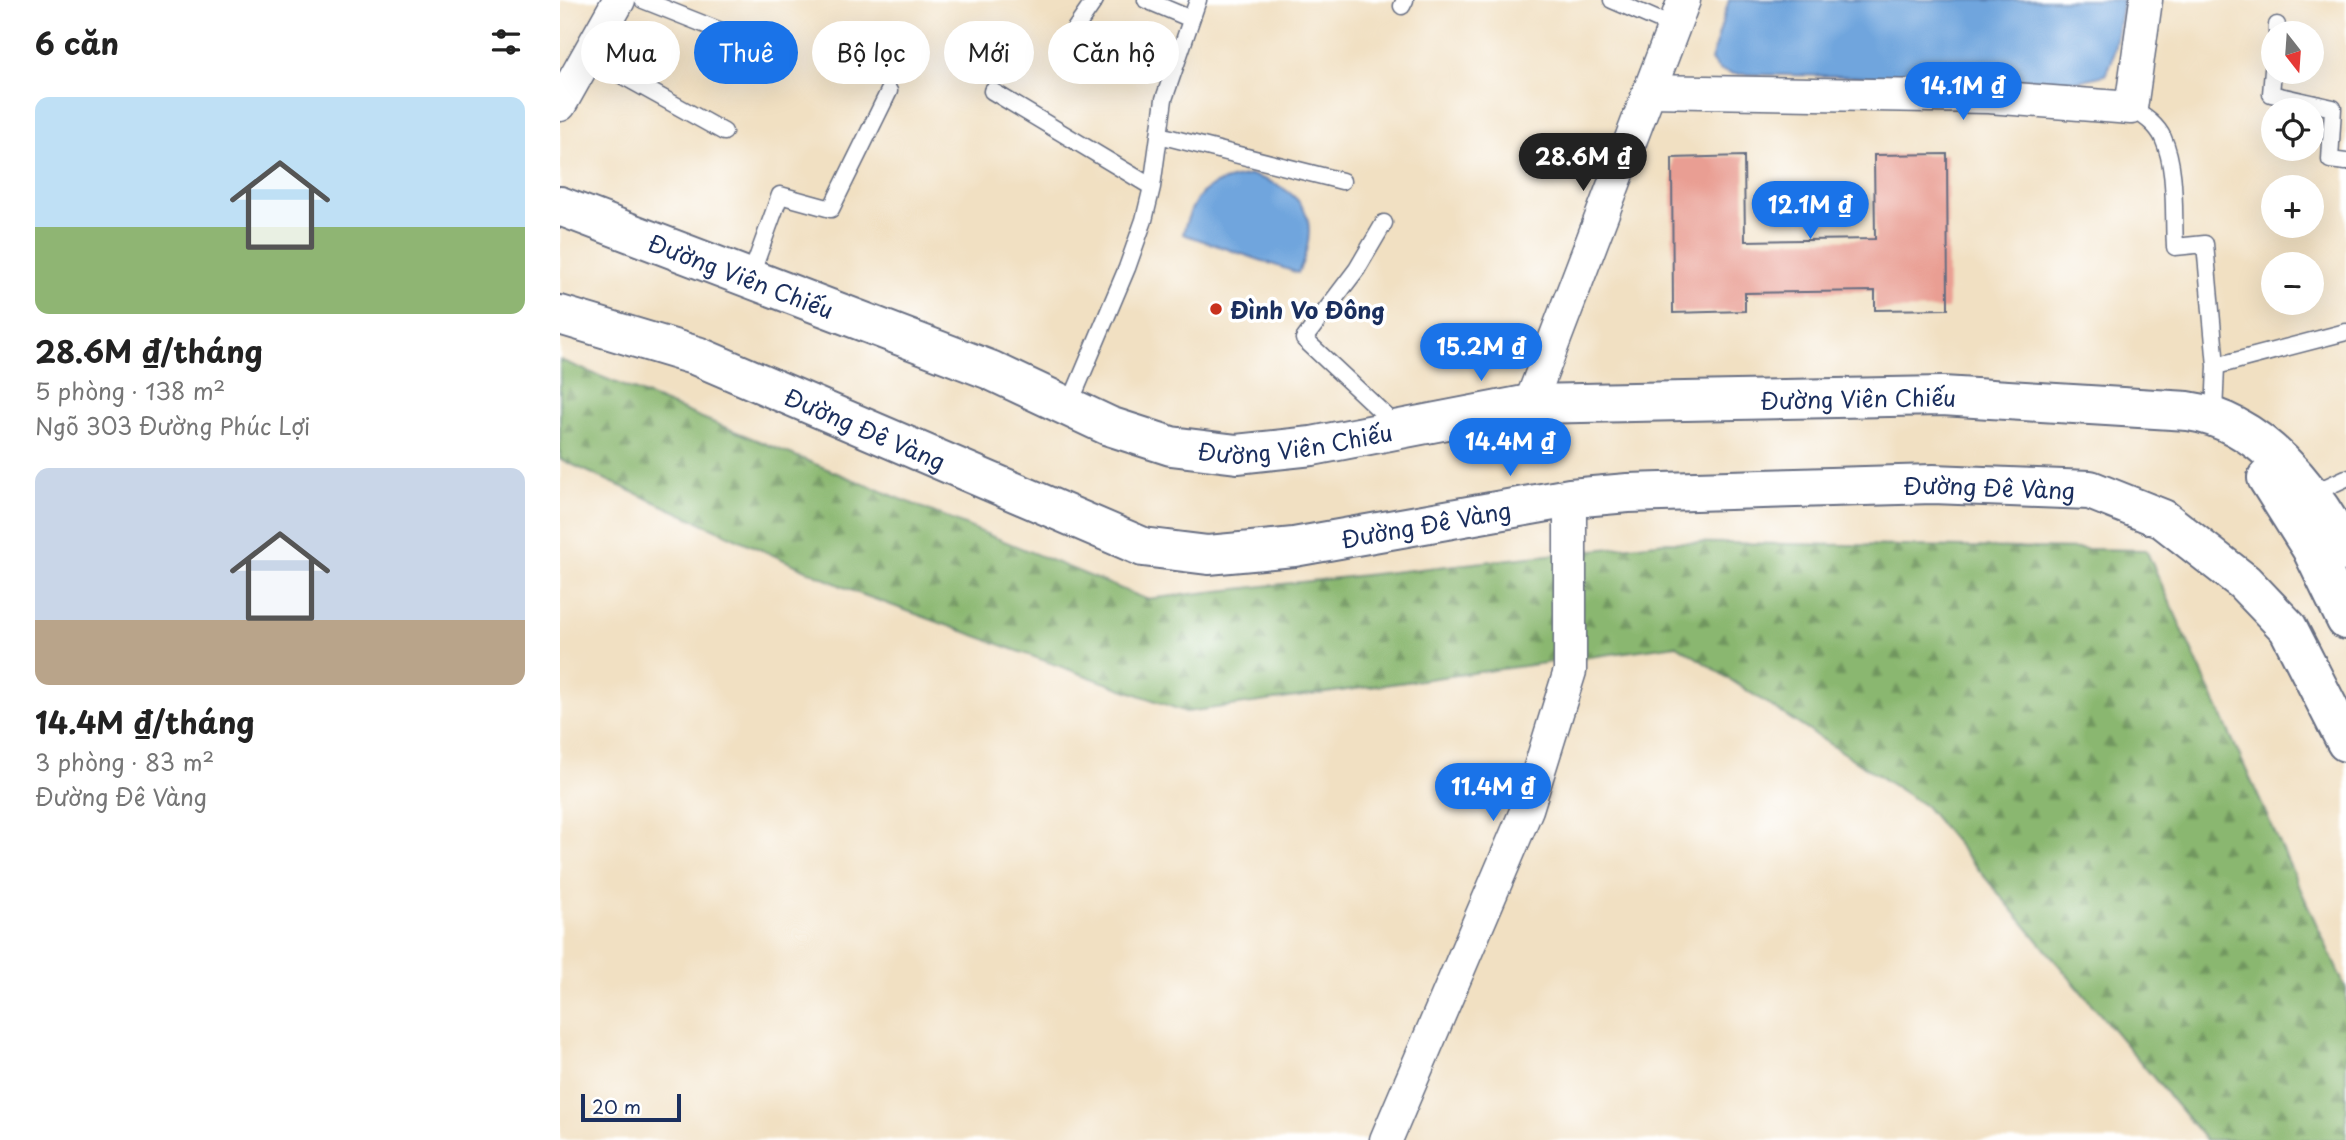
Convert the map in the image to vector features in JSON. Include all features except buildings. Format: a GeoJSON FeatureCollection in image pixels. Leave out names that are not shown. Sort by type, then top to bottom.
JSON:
{"type":"FeatureCollection","features":[{"type":"Feature","properties":{"kind":"main road","name":"Đường Viên Chiếu"},"geometry":{"type":"LineString","coordinates":[[560,206],[990,370],[1109,426],[1171,446],[1237,454],[1312,446],[1530,404],[1942,396],[2214,414],[2264,444],[2309,495],[2346,552]]}},
{"type":"Feature","properties":{"kind":"main road","name":"Đường Đê Vàng"},"geometry":{"type":"LineString","coordinates":[[560,315],[697,356],[1143,547],[1208,555],[1294,547],[1570,498],[1933,484],[2090,490],[2163,519],[2244,582],[2288,628],[2346,742]]}},
{"type":"Feature","properties":{"kind":"main road"},"geometry":{"type":"LineString","coordinates":[[2214,414],[2251,456],[2283,501],[2331,585],[2346,620]]}},
{"type":"Feature","properties":{"kind":"street"},"geometry":{"type":"LineString","coordinates":[[607,21],[619,0]]}},
{"type":"Feature","properties":{"kind":"street"},"geometry":{"type":"LineString","coordinates":[[1649,91],[1989,97],[2131,108],[2146,0]]}},
{"type":"Feature","properties":{"kind":"street"},"geometry":{"type":"LineString","coordinates":[[1530,404],[1679,14]]}},
{"type":"Feature","properties":{"kind":"street"},"geometry":{"type":"LineString","coordinates":[[560,105],[581,67]]}},
{"type":"Feature","properties":{"kind":"street"},"geometry":{"type":"LineString","coordinates":[[1386,1140],[1527,809],[1570,671],[1570,498]]}},
{"type":"Feature","properties":{"kind":"lane"},"geometry":{"type":"LineString","coordinates":[[643,0],[696,21]]}},
{"type":"Feature","properties":{"kind":"lane"},"geometry":{"type":"LineString","coordinates":[[1081,21],[1096,0]]}},
{"type":"Feature","properties":{"kind":"lane"},"geometry":{"type":"LineString","coordinates":[[1146,0],[1191,19]]}},
{"type":"Feature","properties":{"kind":"lane"},"geometry":{"type":"LineString","coordinates":[[1068,408],[1127,268],[1152,187],[1164,99],[1198,0]]}},
{"type":"Feature","properties":{"kind":"lane"},"geometry":{"type":"LineString","coordinates":[[1612,0],[1679,14]]}},
{"type":"Feature","properties":{"kind":"lane"},"geometry":{"type":"LineString","coordinates":[[637,84],[724,132]]}},
{"type":"Feature","properties":{"kind":"lane"},"geometry":{"type":"LineString","coordinates":[[2272,84],[2271,94],[2333,108],[2330,160],[2346,162]]}},
{"type":"Feature","properties":{"kind":"lane"},"geometry":{"type":"LineString","coordinates":[[992,91],[1152,187]]}},
{"type":"Feature","properties":{"kind":"lane"},"geometry":{"type":"LineString","coordinates":[[750,278],[780,195],[831,209],[889,92]]}},
{"type":"Feature","properties":{"kind":"lane"},"geometry":{"type":"LineString","coordinates":[[2131,108],[2150,120],[2162,136],[2169,159],[2175,247],[2205,244],[2216,366],[2214,414]]}},
{"type":"Feature","properties":{"kind":"lane"},"geometry":{"type":"LineString","coordinates":[[1159,135],[1342,181]]}},
{"type":"Feature","properties":{"kind":"lane"},"geometry":{"type":"LineString","coordinates":[[1384,223],[1357,269],[1304,340],[1401,429]]}},
{"type":"Feature","properties":{"kind":"lane"},"geometry":{"type":"LineString","coordinates":[[2216,366],[2346,332]]}},
{"type":"Feature","properties":{"kind":"lane"},"geometry":{"type":"LineString","coordinates":[[2309,495],[2346,478]]}},
{"type":"Feature","properties":{"kind":"green space"},"geometry":{"type":"Polygon","coordinates":[[[560,360],[1146,599],[1666,542],[2146,550],[2346,989],[2346,1140],[2206,1140],[1925,806],[1677,645],[1186,712],[855,592],[560,459],[560,360]]]}},
{"type":"Feature","properties":{"kind":"water"},"geometry":{"type":"Polygon","coordinates":[[[1729,0],[2123,0],[2112,61],[2105,75],[2079,81],[1733,74],[1719,70],[1711,60],[1729,0]]]}},
{"type":"Feature","properties":{"kind":"water"},"geometry":{"type":"Polygon","coordinates":[[[1251,175],[1285,190],[1297,199],[1304,210],[1309,238],[1298,273],[1183,234],[1192,207],[1205,191],[1224,181],[1251,175]]]}},
{"type":"Feature","properties":{"kind":"place","name":"Đình Vo Đông"},"geometry":{"type":"Point","coordinates":[1216,309]}}]}
